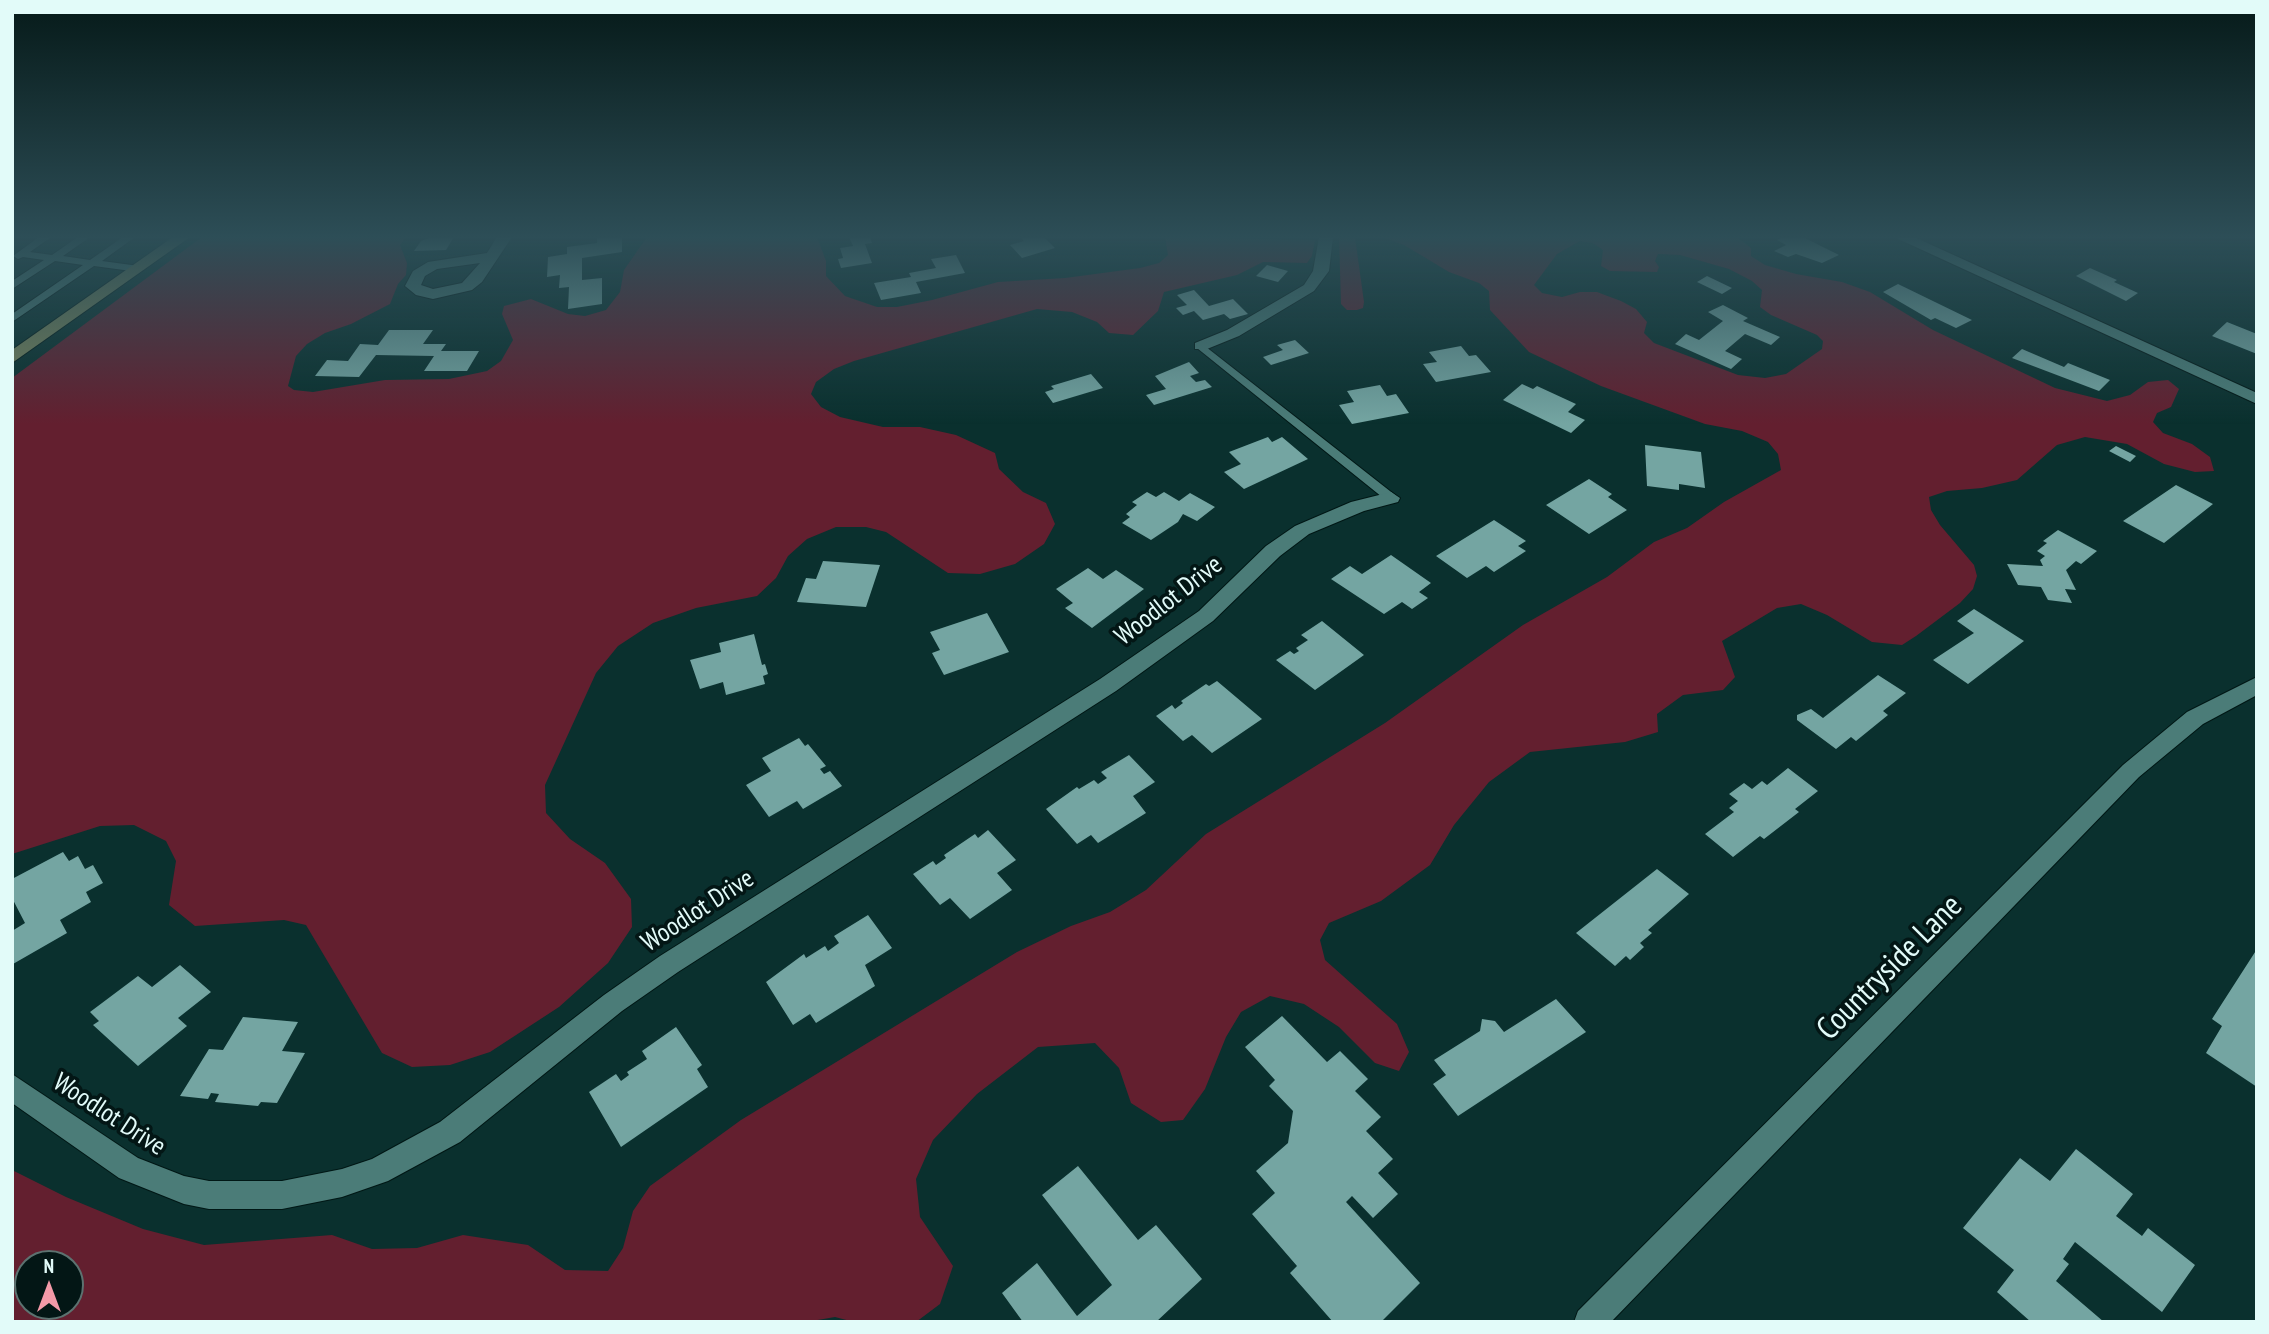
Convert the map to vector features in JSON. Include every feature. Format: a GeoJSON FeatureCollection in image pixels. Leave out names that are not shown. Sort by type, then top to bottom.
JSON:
{"type":"FeatureCollection","features":[{"type":"Feature","properties":{"kind":"main road"},"geometry":{"type":"LineString","coordinates":[[12,358],[96,299]]}},
{"type":"Feature","properties":{"kind":"street"},"geometry":{"type":"LineString","coordinates":[[1201,346],[1233,333],[1290,299]]}},
{"type":"Feature","properties":{"kind":"street"},"geometry":{"type":"LineString","coordinates":[[2038,299],[2257,399]]}},
{"type":"Feature","properties":{"kind":"street","name":"Woodlot Drive"},"geometry":{"type":"LineString","coordinates":[[12,1087],[129,1168],[184,1190],[209,1195],[282,1195],[331,1185],[378,1171],[450,1132],[613,1003],[669,964],[1108,685],[1206,616],[1273,551],[1302,530],[1358,506],[1391,498]]}},
{"type":"Feature","properties":{"kind":"street","name":"Countryside Lane"},"geometry":{"type":"LineString","coordinates":[[1589,1322],[2131,771],[2195,718],[2257,685]]}},
{"type":"Feature","properties":{"kind":"lane"},"geometry":{"type":"LineString","coordinates":[[12,318],[39,299]]}},
{"type":"Feature","properties":{"kind":"lane"},"geometry":{"type":"LineString","coordinates":[[1201,346],[1391,498]]}},
{"type":"Feature","properties":{"kind":"shaded area"},"geometry":{"type":"Polygon","coordinates":[[[118,299],[392,299],[390,304],[351,324],[325,333],[307,344],[296,356],[288,386],[294,390],[313,392],[385,380],[449,379],[487,371],[501,361],[513,340],[502,314],[504,306],[530,299],[568,314],[585,316],[606,310],[614,299],[854,299],[877,307],[897,307],[935,299],[1162,299],[1158,311],[1133,335],[1109,333],[1097,322],[1072,312],[1037,309],[854,361],[834,369],[816,382],[811,394],[821,407],[840,417],[883,427],[920,427],[956,435],[995,453],[999,469],[1023,492],[1046,503],[1055,524],[1044,544],[1015,564],[980,574],[948,573],[886,532],[866,527],[836,527],[807,539],[788,556],[776,578],[757,596],[696,608],[653,623],[618,646],[596,673],[545,785],[546,813],[570,839],[605,863],[631,899],[632,927],[608,963],[559,1007],[490,1052],[450,1065],[412,1067],[382,1053],[306,925],[284,920],[195,926],[169,905],[176,861],[166,841],[134,825],[100,826],[12,854],[12,378],[118,299]]]}},
{"type":"Feature","properties":{"kind":"shaded area"},"geometry":{"type":"Polygon","coordinates":[[[1341,299],[1364,299],[1363,308],[1357,310],[1347,310],[1341,304],[1341,299]]]}},
{"type":"Feature","properties":{"kind":"shaded area"},"geometry":{"type":"Polygon","coordinates":[[[1489,299],[1616,299],[1636,309],[1647,322],[1644,333],[1654,343],[1738,375],[1765,378],[1786,374],[1822,349],[1823,341],[1817,335],[1771,315],[1760,307],[1761,299],[1882,299],[1933,330],[2055,388],[2107,401],[2130,395],[2148,382],[2168,380],[2179,389],[2171,407],[2157,413],[2153,422],[2163,433],[2192,444],[2210,457],[2214,471],[2195,472],[2164,464],[2127,444],[2085,437],[2057,445],[2017,480],[1982,488],[1947,491],[1929,497],[1931,510],[1940,525],[1974,565],[1977,576],[1973,589],[1960,603],[1916,636],[1902,645],[1872,642],[1827,615],[1801,604],[1777,608],[1722,641],[1735,677],[1723,690],[1683,695],[1657,714],[1658,732],[1625,742],[1530,752],[1489,782],[1454,825],[1430,865],[1381,901],[1329,923],[1320,940],[1325,960],[1397,1024],[1409,1052],[1399,1071],[1375,1063],[1339,1027],[1304,1004],[1270,996],[1241,1012],[1226,1037],[1205,1089],[1183,1120],[1161,1122],[1131,1103],[1119,1068],[1095,1043],[1038,1047],[977,1094],[933,1140],[916,1179],[920,1217],[953,1266],[940,1304],[916,1322],[854,1322],[835,1317],[806,1322],[12,1322],[12,1170],[66,1197],[143,1229],[204,1245],[332,1235],[372,1249],[417,1248],[463,1235],[528,1245],[565,1270],[608,1271],[623,1248],[633,1211],[650,1186],[741,1120],[1017,952],[1071,926],[1110,912],[1146,890],[1206,834],[1385,723],[1523,625],[1607,577],[1654,542],[1687,528],[1724,502],[1781,470],[1778,454],[1768,442],[1742,431],[1705,424],[1601,386],[1529,352],[1490,310],[1489,299]]]}},
{"type":"Feature","properties":{"kind":"building"},"geometry":{"type":"Polygon","coordinates":[[[568,299],[602,299],[602,304],[568,309],[568,299]]]}},
{"type":"Feature","properties":{"kind":"building"},"geometry":{"type":"Polygon","coordinates":[[[1181,299],[1203,299],[1209,306],[1233,299],[1248,314],[1230,319],[1224,314],[1203,320],[1194,311],[1183,315],[1176,308],[1187,305],[1181,299]]]}},
{"type":"Feature","properties":{"kind":"building"},"geometry":{"type":"Polygon","coordinates":[[[1895,299],[1929,299],[1972,320],[1956,328],[1935,318],[1931,320],[1895,299]]]}},
{"type":"Feature","properties":{"kind":"building"},"geometry":{"type":"Polygon","coordinates":[[[1723,305],[1748,318],[1743,321],[1780,337],[1771,345],[1745,334],[1725,351],[1742,359],[1731,369],[1675,344],[1686,334],[1699,340],[1723,321],[1708,312],[1723,305]]]}},
{"type":"Feature","properties":{"kind":"building"},"geometry":{"type":"Polygon","coordinates":[[[2227,322],[2257,334],[2257,354],[2212,336],[2227,322]]]}},
{"type":"Feature","properties":{"kind":"building"},"geometry":{"type":"Polygon","coordinates":[[[389,330],[433,330],[423,344],[446,344],[441,351],[479,351],[467,371],[424,371],[434,356],[376,355],[359,377],[315,376],[327,360],[348,361],[360,344],[378,345],[389,330]]]}},
{"type":"Feature","properties":{"kind":"building"},"geometry":{"type":"Polygon","coordinates":[[[1295,340],[1309,353],[1271,365],[1263,357],[1283,350],[1277,345],[1295,340]]]}},
{"type":"Feature","properties":{"kind":"building"},"geometry":{"type":"Polygon","coordinates":[[[1461,346],[1469,356],[1476,355],[1491,372],[1436,382],[1423,364],[1437,362],[1429,352],[1461,346]]]}},
{"type":"Feature","properties":{"kind":"building"},"geometry":{"type":"Polygon","coordinates":[[[2022,349],[2064,367],[2068,363],[2110,380],[2099,391],[2012,358],[2022,349]]]}},
{"type":"Feature","properties":{"kind":"building"},"geometry":{"type":"Polygon","coordinates":[[[1189,362],[1199,373],[1190,376],[1196,382],[1205,380],[1212,387],[1154,405],[1146,395],[1166,389],[1155,376],[1189,362]]]}},
{"type":"Feature","properties":{"kind":"building"},"geometry":{"type":"Polygon","coordinates":[[[1091,374],[1103,388],[1053,403],[1045,392],[1054,389],[1051,386],[1091,374]]]}},
{"type":"Feature","properties":{"kind":"building"},"geometry":{"type":"Polygon","coordinates":[[[1522,384],[1533,389],[1537,386],[1576,404],[1568,412],[1585,420],[1571,433],[1503,400],[1522,384]]]}},
{"type":"Feature","properties":{"kind":"building"},"geometry":{"type":"Polygon","coordinates":[[[1380,385],[1387,396],[1396,394],[1409,413],[1352,424],[1339,405],[1354,402],[1347,391],[1380,385]]]}},
{"type":"Feature","properties":{"kind":"building"},"geometry":{"type":"Polygon","coordinates":[[[1268,437],[1272,442],[1282,437],[1308,459],[1244,489],[1224,472],[1241,464],[1229,452],[1268,437]]]}},
{"type":"Feature","properties":{"kind":"building"},"geometry":{"type":"Polygon","coordinates":[[[1645,445],[1701,452],[1705,488],[1679,484],[1679,490],[1647,486],[1645,445]]]}},
{"type":"Feature","properties":{"kind":"building"},"geometry":{"type":"Polygon","coordinates":[[[2116,446],[2136,456],[2130,462],[2109,451],[2116,446]]]}},
{"type":"Feature","properties":{"kind":"building"},"geometry":{"type":"Polygon","coordinates":[[[1589,479],[1612,494],[1608,497],[1627,510],[1589,534],[1546,505],[1589,479]]]}},
{"type":"Feature","properties":{"kind":"building"},"geometry":{"type":"Polygon","coordinates":[[[2176,485],[2213,504],[2164,543],[2123,521],[2176,485]]]}},
{"type":"Feature","properties":{"kind":"building"},"geometry":{"type":"Polygon","coordinates":[[[1147,492],[1156,497],[1164,492],[1179,501],[1190,493],[1215,507],[1197,521],[1183,514],[1178,522],[1151,540],[1122,523],[1130,517],[1126,514],[1137,505],[1132,502],[1147,492]]]}},
{"type":"Feature","properties":{"kind":"building"},"geometry":{"type":"Polygon","coordinates":[[[1494,520],[1526,541],[1518,546],[1526,551],[1494,572],[1486,566],[1467,578],[1436,556],[1494,520]]]}},
{"type":"Feature","properties":{"kind":"building"},"geometry":{"type":"Polygon","coordinates":[[[2058,530],[2097,551],[2081,564],[2076,561],[2066,570],[2076,590],[2065,589],[2072,603],[2048,600],[2041,587],[2018,585],[2007,564],[2043,566],[2040,560],[2045,556],[2037,551],[2047,543],[2043,541],[2058,530]]]}},
{"type":"Feature","properties":{"kind":"building"},"geometry":{"type":"Polygon","coordinates":[[[1391,555],[1431,583],[1419,592],[1428,598],[1412,609],[1402,602],[1384,614],[1331,579],[1350,566],[1362,574],[1391,555]]]}},
{"type":"Feature","properties":{"kind":"building"},"geometry":{"type":"Polygon","coordinates":[[[823,561],[880,565],[866,607],[797,602],[806,578],[816,579],[823,561]]]}},
{"type":"Feature","properties":{"kind":"building"},"geometry":{"type":"Polygon","coordinates":[[[1088,568],[1103,579],[1116,570],[1144,589],[1092,628],[1065,608],[1073,603],[1056,589],[1088,568]]]}},
{"type":"Feature","properties":{"kind":"building"},"geometry":{"type":"Polygon","coordinates":[[[1974,609],[2024,641],[1968,684],[1933,660],[1974,633],[1957,621],[1974,609]]]}},
{"type":"Feature","properties":{"kind":"building"},"geometry":{"type":"Polygon","coordinates":[[[987,613],[1009,652],[944,675],[932,653],[940,650],[930,632],[987,613]]]}},
{"type":"Feature","properties":{"kind":"building"},"geometry":{"type":"Polygon","coordinates":[[[1322,621],[1364,655],[1315,690],[1276,660],[1290,651],[1294,654],[1299,651],[1296,648],[1308,640],[1301,635],[1322,621]]]}},
{"type":"Feature","properties":{"kind":"building"},"geometry":{"type":"Polygon","coordinates":[[[754,634],[762,665],[765,664],[768,674],[763,676],[765,684],[726,695],[723,682],[700,689],[690,660],[721,652],[719,643],[754,634]]]}},
{"type":"Feature","properties":{"kind":"building"},"geometry":{"type":"Polygon","coordinates":[[[1878,675],[1906,693],[1883,711],[1888,715],[1856,741],[1851,737],[1836,749],[1797,720],[1797,715],[1811,709],[1823,718],[1878,675]]]}},
{"type":"Feature","properties":{"kind":"building"},"geometry":{"type":"Polygon","coordinates":[[[1217,681],[1262,719],[1212,753],[1192,735],[1183,741],[1156,716],[1172,705],[1175,709],[1183,703],[1181,701],[1206,684],[1209,686],[1217,681]]]}},
{"type":"Feature","properties":{"kind":"building"},"geometry":{"type":"Polygon","coordinates":[[[799,738],[805,746],[808,744],[826,766],[820,769],[824,774],[830,771],[842,786],[803,809],[797,801],[769,817],[746,785],[771,771],[762,758],[799,738]]]}},
{"type":"Feature","properties":{"kind":"building"},"geometry":{"type":"Polygon","coordinates":[[[1129,755],[1155,782],[1133,796],[1146,813],[1098,843],[1091,835],[1077,844],[1046,809],[1077,787],[1079,789],[1094,780],[1098,784],[1107,778],[1101,772],[1129,755]]]}},
{"type":"Feature","properties":{"kind":"building"},"geometry":{"type":"Polygon","coordinates":[[[1788,768],[1818,791],[1795,809],[1799,812],[1764,839],[1760,836],[1733,857],[1705,834],[1734,812],[1729,808],[1738,801],[1729,794],[1744,783],[1752,789],[1762,781],[1767,785],[1788,768]]]}},
{"type":"Feature","properties":{"kind":"building"},"geometry":{"type":"Polygon","coordinates":[[[988,830],[1016,860],[997,873],[1012,890],[970,919],[950,898],[940,905],[913,874],[933,861],[936,865],[946,858],[944,855],[975,834],[978,838],[988,830]]]}},
{"type":"Feature","properties":{"kind":"building"},"geometry":{"type":"Polygon","coordinates":[[[63,852],[69,861],[78,856],[85,869],[93,865],[103,883],[86,892],[91,902],[60,920],[67,933],[13,964],[12,931],[25,923],[12,898],[12,879],[63,852]]]}},
{"type":"Feature","properties":{"kind":"building"},"geometry":{"type":"Polygon","coordinates":[[[1657,869],[1689,894],[1648,930],[1652,933],[1640,943],[1644,947],[1630,960],[1626,956],[1615,966],[1576,933],[1657,869]]]}},
{"type":"Feature","properties":{"kind":"building"},"geometry":{"type":"Polygon","coordinates":[[[868,915],[892,948],[865,965],[875,986],[816,1023],[810,1014],[793,1025],[766,982],[804,954],[806,958],[825,946],[828,951],[839,943],[834,936],[868,915]]]}},
{"type":"Feature","properties":{"kind":"building"},"geometry":{"type":"Polygon","coordinates":[[[2257,949],[2257,1087],[2206,1053],[2222,1026],[2212,1019],[2257,949]]]}},
{"type":"Feature","properties":{"kind":"building"},"geometry":{"type":"Polygon","coordinates":[[[180,965],[211,992],[178,1018],[187,1026],[138,1066],[93,1025],[99,1021],[90,1012],[138,976],[152,987],[180,965]]]}},
{"type":"Feature","properties":{"kind":"building"},"geometry":{"type":"Polygon","coordinates":[[[1556,999],[1586,1032],[1458,1116],[1433,1084],[1446,1075],[1434,1060],[1480,1031],[1482,1019],[1495,1021],[1504,1032],[1556,999]]]}},
{"type":"Feature","properties":{"kind":"building"},"geometry":{"type":"Polygon","coordinates":[[[1282,1016],[1327,1062],[1340,1051],[1368,1079],[1355,1091],[1381,1117],[1366,1131],[1393,1159],[1378,1173],[1398,1194],[1373,1218],[1352,1196],[1346,1202],[1420,1283],[1381,1322],[1333,1322],[1290,1273],[1297,1266],[1252,1214],[1275,1193],[1256,1171],[1288,1143],[1293,1111],[1269,1086],[1275,1080],[1245,1047],[1282,1016]]]}},
{"type":"Feature","properties":{"kind":"building"},"geometry":{"type":"Polygon","coordinates":[[[243,1017],[298,1022],[282,1051],[305,1053],[277,1103],[261,1102],[258,1106],[215,1102],[219,1094],[211,1093],[208,1099],[180,1096],[209,1049],[223,1050],[243,1017]]]}},
{"type":"Feature","properties":{"kind":"building"},"geometry":{"type":"Polygon","coordinates":[[[676,1027],[702,1065],[697,1069],[708,1087],[621,1147],[589,1092],[616,1074],[621,1081],[629,1075],[627,1072],[647,1059],[642,1051],[676,1027]]]}},
{"type":"Feature","properties":{"kind":"building"},"geometry":{"type":"Polygon","coordinates":[[[2076,1149],[2133,1194],[2116,1216],[2142,1236],[2148,1228],[2195,1265],[2162,1312],[2075,1242],[2063,1259],[2069,1264],[2056,1281],[2104,1322],[2031,1322],[1997,1292],[2014,1270],[1963,1228],[2020,1158],[2050,1181],[2076,1149]]]}},
{"type":"Feature","properties":{"kind":"building"},"geometry":{"type":"Polygon","coordinates":[[[1078,1166],[1138,1240],[1156,1225],[1202,1279],[1156,1322],[1023,1322],[1002,1293],[1037,1263],[1077,1316],[1112,1285],[1042,1195],[1078,1166]]]}}]}
